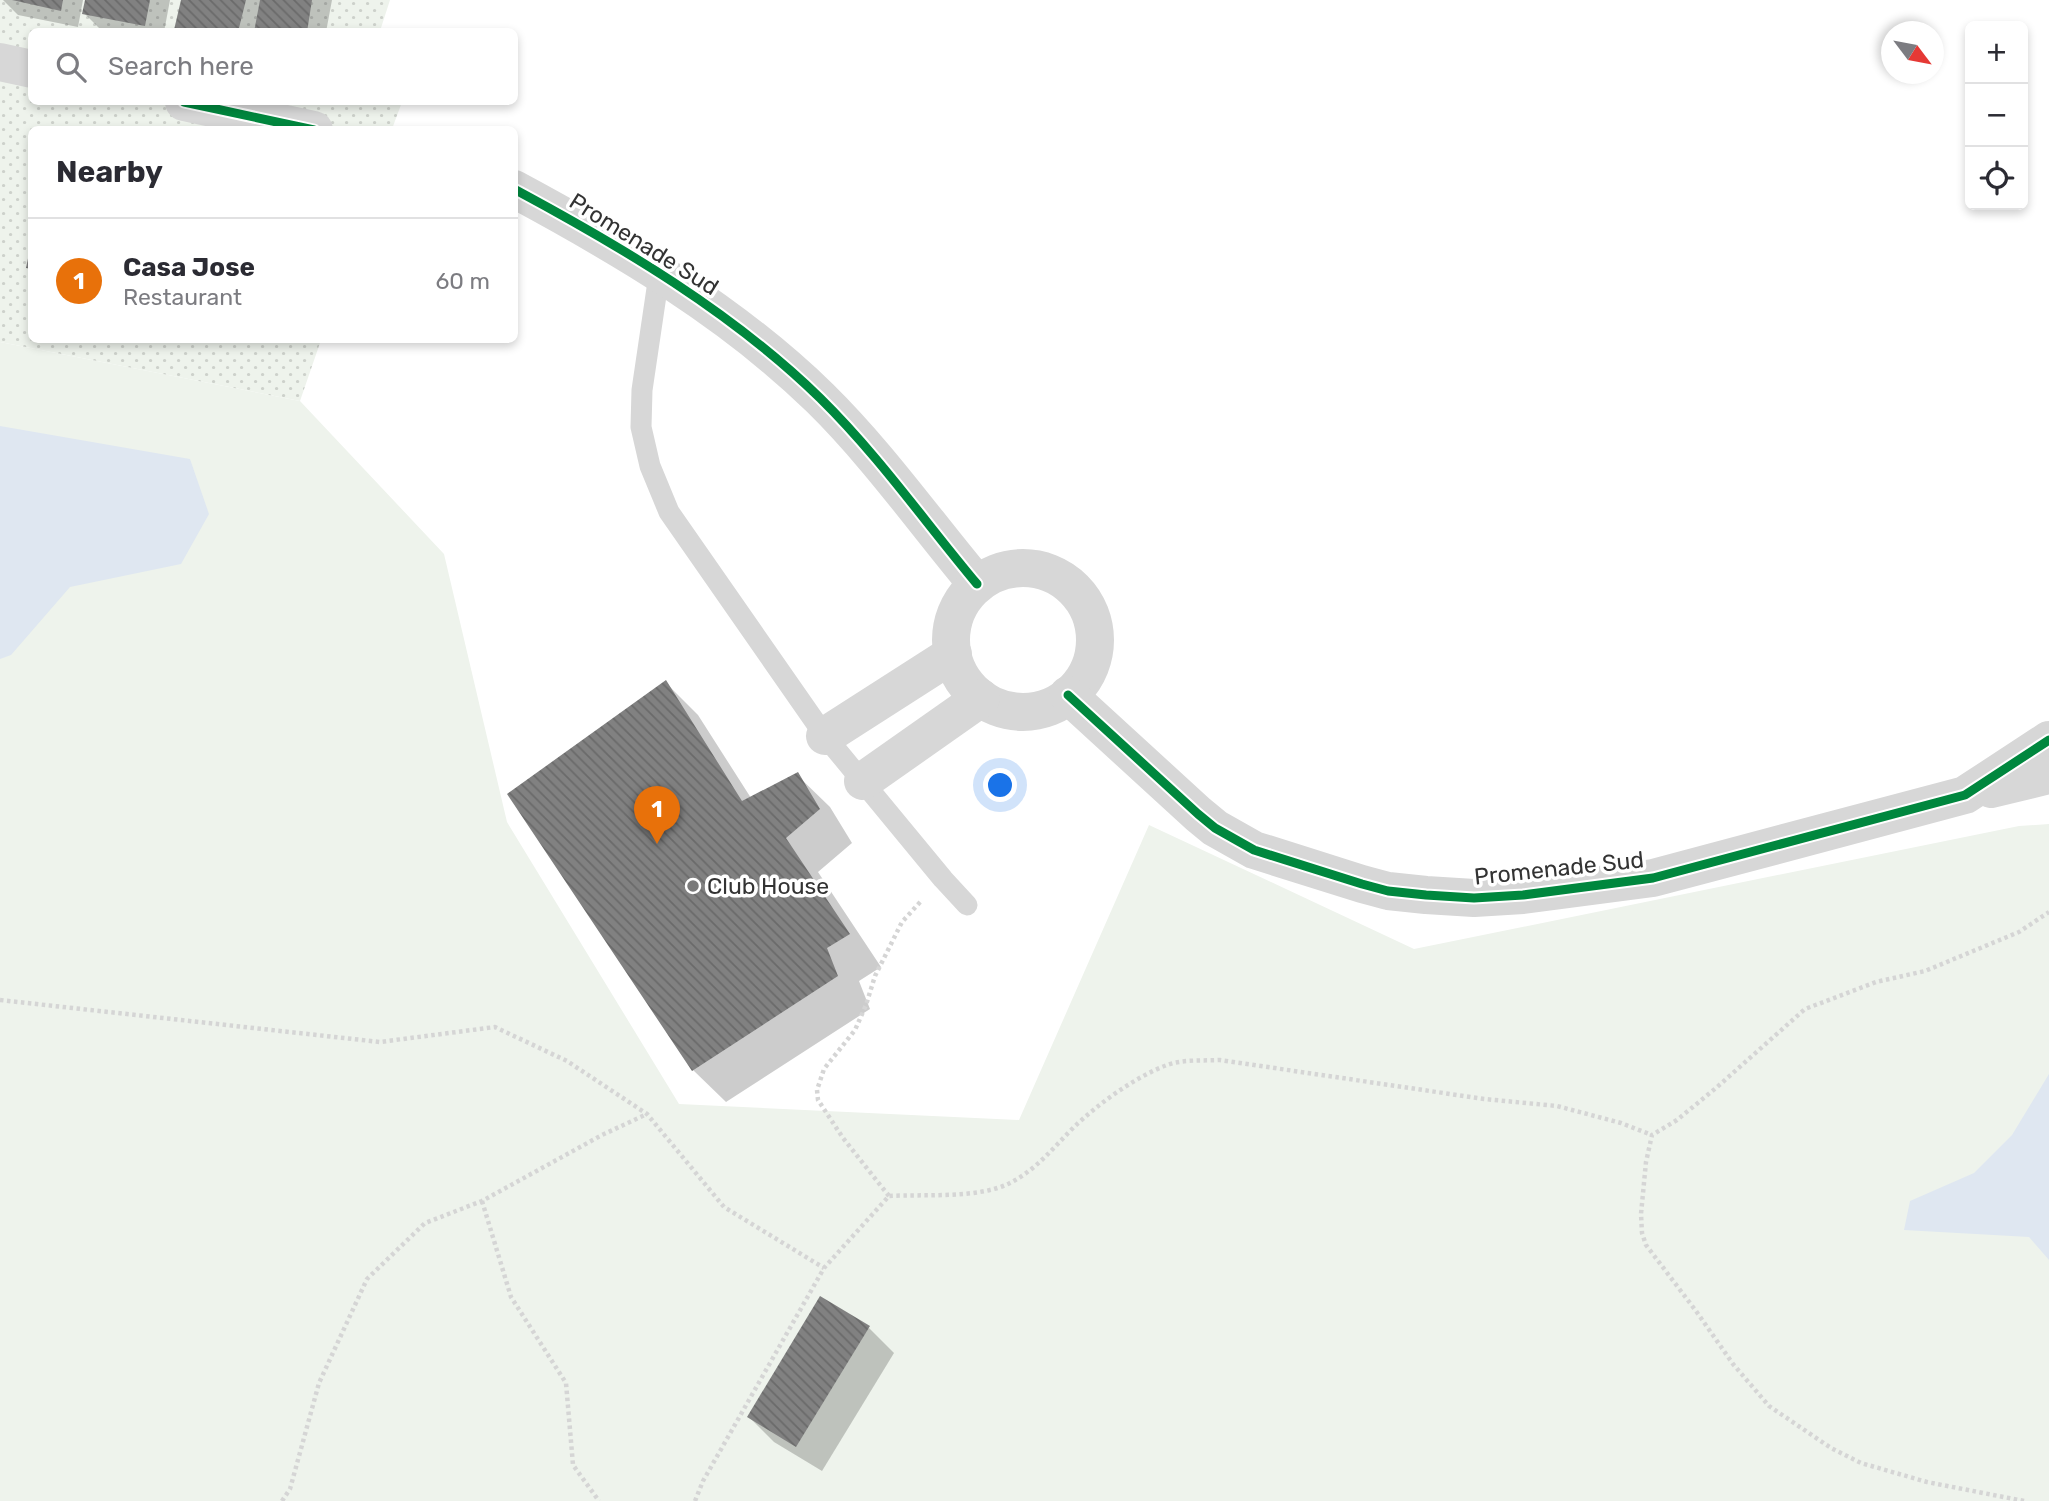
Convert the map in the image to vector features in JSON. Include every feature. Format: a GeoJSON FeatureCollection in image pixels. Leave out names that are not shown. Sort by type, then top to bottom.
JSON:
{"type":"FeatureCollection","features":[{"type":"Feature","properties":{"kind":"street"},"geometry":{"type":"LineString","coordinates":[[0,62],[28,68]]}},
{"type":"Feature","properties":{"kind":"street"},"geometry":{"type":"LineString","coordinates":[[198,105],[295,126]]}},
{"type":"Feature","properties":{"kind":"street","name":"Promenade Sud"},"geometry":{"type":"LineString","coordinates":[[518,190],[722,316],[819,397],[863,445],[977,584]]}},
{"type":"Feature","properties":{"kind":"street"},"geometry":{"type":"LineString","coordinates":[[1036,569],[1064,581],[1081,597],[1091,618],[1094,641],[1087,671],[1068,695],[1055,704],[1024,712],[1002,708],[981,698],[962,679],[953,654],[951,637],[960,604],[977,584],[1005,570],[1036,569]]}},
{"type":"Feature","properties":{"kind":"street"},"geometry":{"type":"LineString","coordinates":[[825,736],[953,654]]}},
{"type":"Feature","properties":{"kind":"street","name":"Promenade Sud"},"geometry":{"type":"LineString","coordinates":[[1068,695],[1198,814],[1236,840],[1273,857],[1388,891],[1474,898],[1523,895],[1653,878],[1965,795],[2049,740]]}},
{"type":"Feature","properties":{"kind":"street"},"geometry":{"type":"LineString","coordinates":[[863,781],[981,698]]}},
{"type":"Feature","properties":{"kind":"street"},"geometry":{"type":"LineString","coordinates":[[1965,795],[2049,775]]}},
{"type":"Feature","properties":{"kind":"lane"},"geometry":{"type":"LineString","coordinates":[[659,275],[642,390],[641,427],[650,466],[669,512],[825,736],[967,905]]}},
{"type":"Feature","properties":{"kind":"path"},"geometry":{"type":"LineString","coordinates":[[889,1196],[843,1138],[818,1100],[819,1080],[824,1069],[855,1030],[875,976],[902,922],[943,879]]}},
{"type":"Feature","properties":{"kind":"path"},"geometry":{"type":"LineString","coordinates":[[2024,1501],[1927,1482],[1861,1463],[1831,1448],[1769,1406],[1733,1364],[1646,1245],[1641,1214],[1646,1162],[1652,1135],[1677,1120],[1716,1088],[1805,1009],[1876,982],[1925,971],[2019,932],[2049,912]]}},
{"type":"Feature","properties":{"kind":"path"},"geometry":{"type":"LineString","coordinates":[[0,1000],[380,1042],[495,1027],[567,1060],[647,1114],[724,1207],[824,1268]]}},
{"type":"Feature","properties":{"kind":"path"},"geometry":{"type":"LineString","coordinates":[[695,1501],[703,1481],[824,1268],[889,1196],[964,1195],[1008,1184],[1035,1168],[1074,1127],[1107,1099],[1167,1065],[1220,1060],[1557,1106],[1621,1123],[1652,1135]]}},
{"type":"Feature","properties":{"kind":"path"},"geometry":{"type":"LineString","coordinates":[[282,1501],[290,1489],[319,1382],[367,1279],[425,1223],[482,1201],[647,1114]]}},
{"type":"Feature","properties":{"kind":"path"},"geometry":{"type":"LineString","coordinates":[[482,1201],[511,1297],[566,1383],[573,1465],[599,1501]]}},
{"type":"Feature","properties":{"kind":"shaded area"},"geometry":{"type":"Polygon","coordinates":[[[0,0],[390,0],[381,28],[28,28],[28,105],[401,105],[393,126],[28,126],[28,343],[320,343],[300,401],[0,342],[0,0]]]}},
{"type":"Feature","properties":{"kind":"shaded area"},"geometry":{"type":"Polygon","coordinates":[[[0,342],[300,401],[444,554],[507,822],[679,1104],[1019,1120],[1149,825],[1414,949],[2019,826],[2049,824],[2049,1501],[0,1501],[0,342]]]}},
{"type":"Feature","properties":{"kind":"shaded area"},"geometry":{"type":"Polygon","coordinates":[[[0,426],[190,459],[209,514],[181,564],[70,587],[11,655],[0,659],[0,426]]]}},
{"type":"Feature","properties":{"kind":"shaded area"},"geometry":{"type":"Polygon","coordinates":[[[2049,1074],[2049,1260],[2029,1237],[1904,1230],[1910,1201],[1974,1173],[2012,1135],[2049,1074]]]}},
{"type":"Feature","properties":{"kind":"building"},"geometry":{"type":"Polygon","coordinates":[[[12,0],[63,0],[61,11],[12,0]]]}},
{"type":"Feature","properties":{"kind":"building"},"geometry":{"type":"Polygon","coordinates":[[[85,0],[150,0],[145,26],[82,14],[85,0]]]}},
{"type":"Feature","properties":{"kind":"building"},"geometry":{"type":"Polygon","coordinates":[[[181,0],[246,0],[239,28],[174,28],[181,0]]]}},
{"type":"Feature","properties":{"kind":"building"},"geometry":{"type":"Polygon","coordinates":[[[260,0],[312,0],[308,28],[255,28],[260,0]]]}},
{"type":"Feature","properties":{"kind":"building","name":"Club House"},"geometry":{"type":"Polygon","coordinates":[[[666,680],[742,801],[798,772],[820,809],[786,838],[850,934],[827,948],[838,976],[692,1071],[507,794],[666,680]]]}},
{"type":"Feature","properties":{"kind":"building"},"geometry":{"type":"Polygon","coordinates":[[[820,1296],[870,1326],[796,1447],[747,1417],[820,1296]]]}},
{"type":"Feature","properties":{"kind":"cycle path"},"geometry":{"type":"LineString","coordinates":[[198,105],[295,126]]}},
{"type":"Feature","properties":{"kind":"cycle path"},"geometry":{"type":"LineString","coordinates":[[518,191],[595,234],[674,283],[713,309],[786,367],[862,442],[977,584]]}},
{"type":"Feature","properties":{"kind":"cycle path"},"geometry":{"type":"LineString","coordinates":[[1068,695],[1198,814],[1215,828],[1254,850],[1388,891],[1474,898],[1523,895],[1653,878],[1965,795],[2049,740]]}},
{"type":"Feature","properties":{"kind":"place","name":"Casa Jose"},"geometry":{"type":"Point","coordinates":[657,844]}},
{"type":"Feature","properties":{"kind":"place","name":"Club House"},"geometry":{"type":"Point","coordinates":[693,886]}}]}
